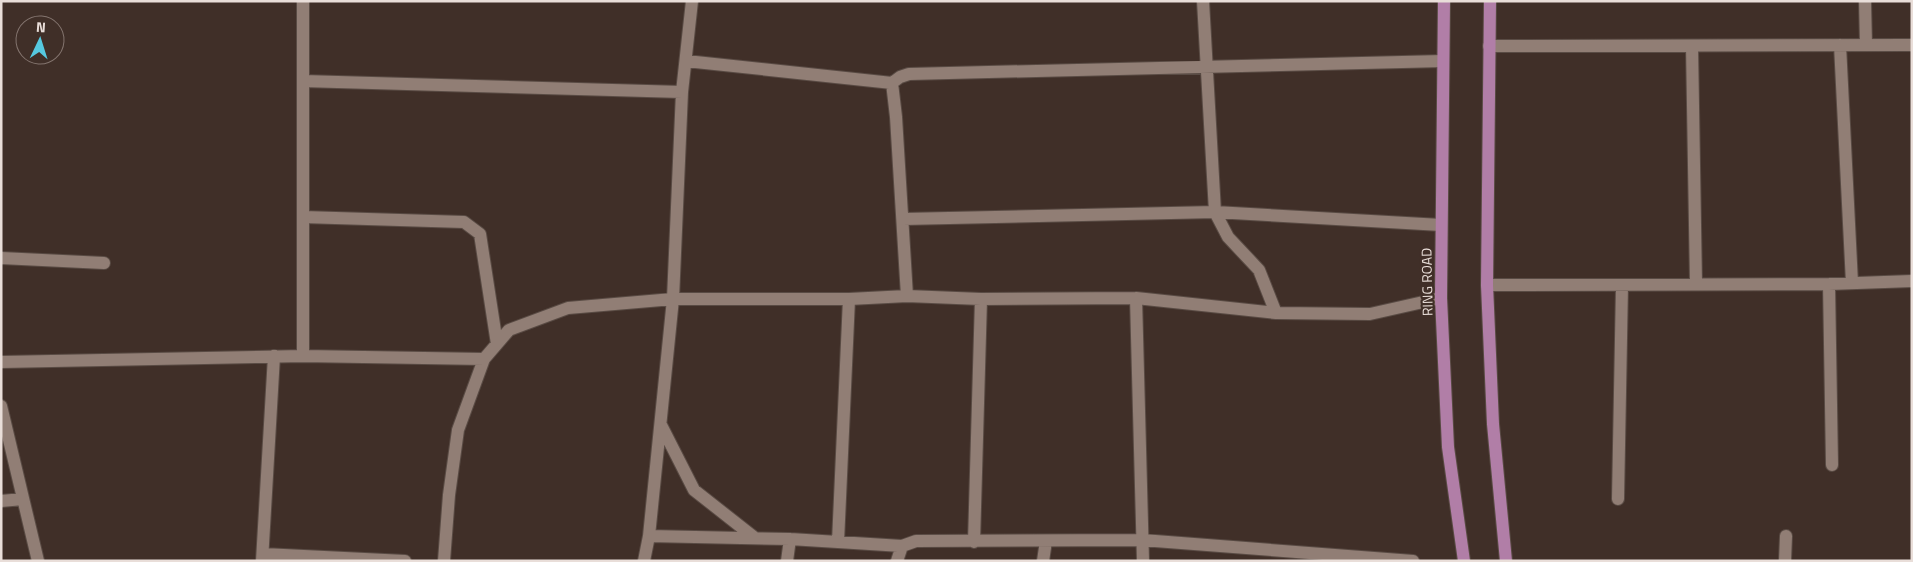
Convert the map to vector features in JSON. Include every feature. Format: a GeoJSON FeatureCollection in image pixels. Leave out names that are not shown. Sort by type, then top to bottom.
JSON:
{"type":"FeatureCollection","features":[{"type":"Feature","properties":{"kind":"main road","name":"RING ROAD"},"geometry":{"type":"LineString","coordinates":[[1444,1],[1441,298],[1448,447],[1464,561]]}},
{"type":"Feature","properties":{"kind":"main road"},"geometry":{"type":"LineString","coordinates":[[1490,1],[1487,286],[1493,424],[1506,561]]}},
{"type":"Feature","properties":{"kind":"street"},"geometry":{"type":"LineString","coordinates":[[303,1],[303,356]]}},
{"type":"Feature","properties":{"kind":"street"},"geometry":{"type":"LineString","coordinates":[[644,561],[649,536],[673,299],[682,92],[692,1]]}},
{"type":"Feature","properties":{"kind":"street"},"geometry":{"type":"LineString","coordinates":[[1203,1],[1215,212],[1228,237],[1259,270],[1276,313]]}},
{"type":"Feature","properties":{"kind":"street"},"geometry":{"type":"LineString","coordinates":[[1865,1],[1866,45]]}},
{"type":"Feature","properties":{"kind":"street"},"geometry":{"type":"LineString","coordinates":[[1840,44],[1852,283]]}},
{"type":"Feature","properties":{"kind":"street"},"geometry":{"type":"LineString","coordinates":[[1489,46],[1912,45]]}},
{"type":"Feature","properties":{"kind":"street"},"geometry":{"type":"LineString","coordinates":[[1692,46],[1696,284]]}},
{"type":"Feature","properties":{"kind":"street"},"geometry":{"type":"LineString","coordinates":[[686,61],[892,83],[900,77],[909,74],[1443,61]]}},
{"type":"Feature","properties":{"kind":"street"},"geometry":{"type":"LineString","coordinates":[[303,81],[682,92]]}},
{"type":"Feature","properties":{"kind":"street"},"geometry":{"type":"LineString","coordinates":[[892,83],[896,117],[907,296]]}},
{"type":"Feature","properties":{"kind":"street"},"geometry":{"type":"LineString","coordinates":[[903,219],[1215,212],[1441,224]]}},
{"type":"Feature","properties":{"kind":"street"},"geometry":{"type":"LineString","coordinates":[[303,217],[464,222],[480,234],[497,344]]}},
{"type":"Feature","properties":{"kind":"street"},"geometry":{"type":"LineString","coordinates":[[1,258],[104,263]]}},
{"type":"Feature","properties":{"kind":"street"},"geometry":{"type":"LineString","coordinates":[[1487,286],[1829,284],[1912,281]]}},
{"type":"Feature","properties":{"kind":"street"},"geometry":{"type":"LineString","coordinates":[[1618,499],[1622,284]]}},
{"type":"Feature","properties":{"kind":"street"},"geometry":{"type":"LineString","coordinates":[[1829,284],[1832,465]]}},
{"type":"Feature","properties":{"kind":"street"},"geometry":{"type":"LineString","coordinates":[[444,561],[449,495],[458,430],[484,359],[509,330],[568,308],[673,299],[849,299],[907,296],[981,299],[1136,298],[1276,313],[1370,314],[1441,298]]}},
{"type":"Feature","properties":{"kind":"street"},"geometry":{"type":"LineString","coordinates":[[1136,298],[1143,561]]}},
{"type":"Feature","properties":{"kind":"street"},"geometry":{"type":"LineString","coordinates":[[838,542],[849,299]]}},
{"type":"Feature","properties":{"kind":"street"},"geometry":{"type":"LineString","coordinates":[[974,542],[981,299]]}},
{"type":"Feature","properties":{"kind":"street"},"geometry":{"type":"LineString","coordinates":[[1,362],[274,356],[484,359]]}},
{"type":"Feature","properties":{"kind":"street"},"geometry":{"type":"LineString","coordinates":[[274,356],[263,557],[404,561]]}},
{"type":"Feature","properties":{"kind":"street"},"geometry":{"type":"LineString","coordinates":[[1,406],[38,561]]}},
{"type":"Feature","properties":{"kind":"street"},"geometry":{"type":"LineString","coordinates":[[661,425],[694,490],[755,538]]}},
{"type":"Feature","properties":{"kind":"street"},"geometry":{"type":"LineString","coordinates":[[1,501],[23,499]]}},
{"type":"Feature","properties":{"kind":"street"},"geometry":{"type":"LineString","coordinates":[[649,536],[790,539],[902,546],[916,541],[1142,540],[1413,561]]}},
{"type":"Feature","properties":{"kind":"street"},"geometry":{"type":"LineString","coordinates":[[1785,561],[1786,536]]}},
{"type":"Feature","properties":{"kind":"street"},"geometry":{"type":"LineString","coordinates":[[787,561],[790,539]]}},
{"type":"Feature","properties":{"kind":"street"},"geometry":{"type":"LineString","coordinates":[[1042,561],[1046,541]]}},
{"type":"Feature","properties":{"kind":"street"},"geometry":{"type":"LineString","coordinates":[[897,561],[902,546]]}}]}
